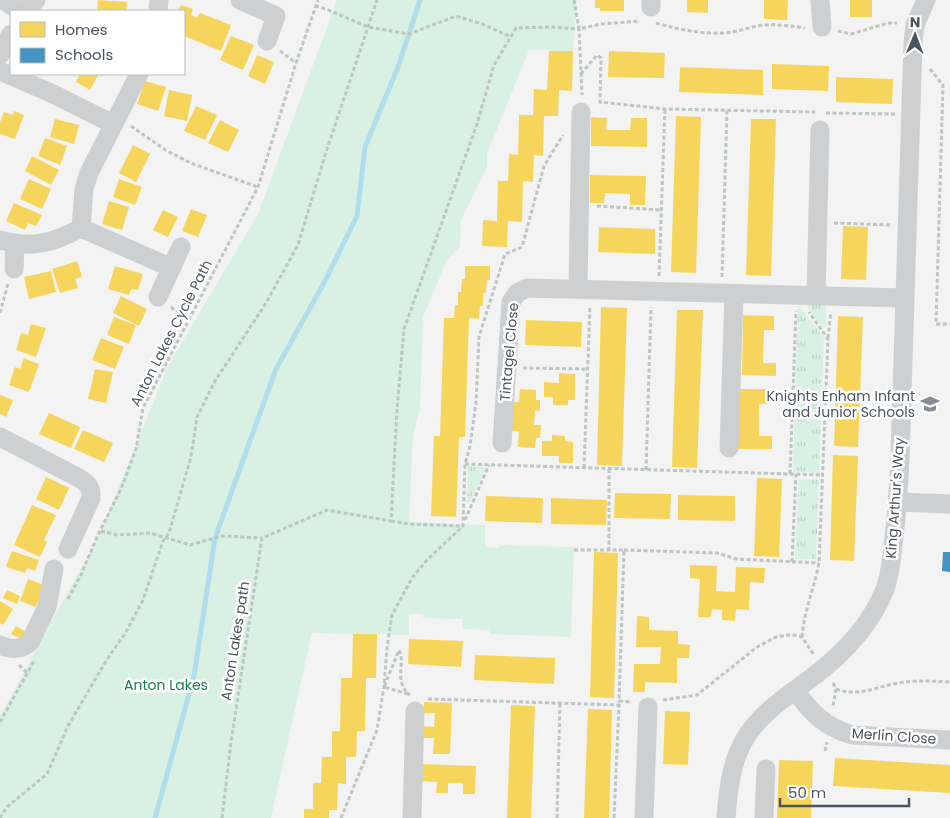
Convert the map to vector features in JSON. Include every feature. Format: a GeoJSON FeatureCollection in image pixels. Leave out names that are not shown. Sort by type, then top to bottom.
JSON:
{"type":"FeatureCollection","features":[{"type":"Feature","properties":{"kind":"street"},"geometry":{"type":"LineString","coordinates":[[3,0],[18,10]]}},
{"type":"Feature","properties":{"kind":"street"},"geometry":{"type":"LineString","coordinates":[[26,10],[36,0]]}},
{"type":"Feature","properties":{"kind":"street"},"geometry":{"type":"LineString","coordinates":[[240,0],[276,16],[266,41]]}},
{"type":"Feature","properties":{"kind":"street"},"geometry":{"type":"LineString","coordinates":[[820,0],[822,28]]}},
{"type":"Feature","properties":{"kind":"street","name":"King Arthur's Way"},"geometry":{"type":"LineString","coordinates":[[726,818],[732,770],[738,752],[746,737],[775,705],[824,668],[860,632],[885,589],[889,575],[898,502],[914,34],[926,0]]}},
{"type":"Feature","properties":{"kind":"street"},"geometry":{"type":"LineString","coordinates":[[0,55],[10,36]]}},
{"type":"Feature","properties":{"kind":"street"},"geometry":{"type":"LineString","coordinates":[[0,71],[115,120]]}},
{"type":"Feature","properties":{"kind":"street"},"geometry":{"type":"LineString","coordinates":[[81,228],[84,190],[89,174],[138,75]]}},
{"type":"Feature","properties":{"kind":"street"},"geometry":{"type":"LineString","coordinates":[[581,112],[579,206],[584,290]]}},
{"type":"Feature","properties":{"kind":"street"},"geometry":{"type":"LineString","coordinates":[[820,130],[818,223],[824,296]]}},
{"type":"Feature","properties":{"kind":"street"},"geometry":{"type":"LineString","coordinates":[[14,269],[7,242],[32,245],[50,243],[81,228],[172,268]]}},
{"type":"Feature","properties":{"kind":"street"},"geometry":{"type":"LineString","coordinates":[[158,297],[181,247]]}},
{"type":"Feature","properties":{"kind":"street","name":"Tintagel Close"},"geometry":{"type":"LineString","coordinates":[[502,444],[511,302],[517,293],[528,288],[904,298]]}},
{"type":"Feature","properties":{"kind":"street"},"geometry":{"type":"LineString","coordinates":[[728,293],[729,448]]}},
{"type":"Feature","properties":{"kind":"street"},"geometry":{"type":"LineString","coordinates":[[0,438],[79,478],[90,486],[91,498],[68,549]]}},
{"type":"Feature","properties":{"kind":"street"},"geometry":{"type":"LineString","coordinates":[[898,502],[950,504]]}},
{"type":"Feature","properties":{"kind":"street"},"geometry":{"type":"LineString","coordinates":[[0,645],[13,649],[26,646],[30,642],[47,607],[54,570]]}},
{"type":"Feature","properties":{"kind":"street","name":"Merlin Close"},"geometry":{"type":"LineString","coordinates":[[795,690],[808,708],[836,730],[852,735],[950,740]]}},
{"type":"Feature","properties":{"kind":"street"},"geometry":{"type":"LineString","coordinates":[[412,818],[419,703]]}},
{"type":"Feature","properties":{"kind":"street"},"geometry":{"type":"LineString","coordinates":[[644,818],[648,705]]}},
{"type":"Feature","properties":{"kind":"street"},"geometry":{"type":"LineString","coordinates":[[764,818],[766,769]]}},
{"type":"Feature","properties":{"kind":"path","name":"Anton Lakes Cycle Path"},"geometry":{"type":"LineString","coordinates":[[67,600],[121,488],[136,449],[143,408],[258,187],[296,63],[318,0]]}},
{"type":"Feature","properties":{"kind":"path"},"geometry":{"type":"LineString","coordinates":[[0,818],[7,807],[47,774],[68,726],[106,661],[126,632],[143,600],[165,537],[172,524],[184,481],[197,417],[216,381],[266,303],[298,246],[326,152],[377,0]]}},
{"type":"Feature","properties":{"kind":"path"},"geometry":{"type":"LineString","coordinates":[[574,0],[579,29],[581,112]]}},
{"type":"Feature","properties":{"kind":"path"},"geometry":{"type":"LineString","coordinates":[[315,6],[368,27],[409,34],[456,16],[482,24],[511,37]]}},
{"type":"Feature","properties":{"kind":"path"},"geometry":{"type":"LineString","coordinates":[[391,521],[397,409],[404,329],[477,124],[494,65],[516,28],[552,27],[579,29],[648,12],[677,29],[708,33],[723,33],[778,24],[822,28],[851,34],[888,23],[914,34],[921,58],[943,85],[936,324],[950,324]]}},
{"type":"Feature","properties":{"kind":"path"},"geometry":{"type":"LineString","coordinates":[[581,74],[597,55],[601,58],[600,102],[665,109],[911,114]]}},
{"type":"Feature","properties":{"kind":"path"},"geometry":{"type":"LineString","coordinates":[[646,470],[665,109]]}},
{"type":"Feature","properties":{"kind":"path"},"geometry":{"type":"LineString","coordinates":[[727,110],[728,293]]}},
{"type":"Feature","properties":{"kind":"path"},"geometry":{"type":"LineString","coordinates":[[115,120],[136,128],[167,151],[193,164],[258,187]]}},
{"type":"Feature","properties":{"kind":"path"},"geometry":{"type":"LineString","coordinates":[[464,525],[465,464],[470,446],[476,403],[479,336],[505,254],[522,246],[544,166],[564,133]]}},
{"type":"Feature","properties":{"kind":"path"},"geometry":{"type":"LineString","coordinates":[[579,206],[661,210]]}},
{"type":"Feature","properties":{"kind":"path"},"geometry":{"type":"LineString","coordinates":[[818,223],[908,226]]}},
{"type":"Feature","properties":{"kind":"path"},"geometry":{"type":"LineString","coordinates":[[0,313],[14,269]]}},
{"type":"Feature","properties":{"kind":"path"},"geometry":{"type":"LineString","coordinates":[[584,290],[588,369],[584,468]]}},
{"type":"Feature","properties":{"kind":"path"},"geometry":{"type":"LineString","coordinates":[[796,295],[828,339]]}},
{"type":"Feature","properties":{"kind":"path"},"geometry":{"type":"LineString","coordinates":[[790,474],[796,295]]}},
{"type":"Feature","properties":{"kind":"path"},"geometry":{"type":"LineString","coordinates":[[384,687],[399,650],[401,654],[400,672],[404,688],[419,703],[619,703],[648,705],[677,697],[697,695],[757,647],[786,634],[802,637],[804,614],[819,563],[828,339],[824,296]]}},
{"type":"Feature","properties":{"kind":"path"},"geometry":{"type":"LineString","coordinates":[[507,368],[588,369]]}},
{"type":"Feature","properties":{"kind":"path"},"geometry":{"type":"LineString","coordinates":[[465,464],[822,475]]}},
{"type":"Feature","properties":{"kind":"path"},"geometry":{"type":"LineString","coordinates":[[341,818],[377,730],[392,615],[412,578],[464,525],[489,465]]}},
{"type":"Feature","properties":{"kind":"path"},"geometry":{"type":"LineString","coordinates":[[608,550],[609,469]]}},
{"type":"Feature","properties":{"kind":"path"},"geometry":{"type":"LineString","coordinates":[[792,562],[796,474]]}},
{"type":"Feature","properties":{"kind":"path"},"geometry":{"type":"LineString","coordinates":[[101,531],[117,535],[150,533],[190,545],[222,536],[262,538],[327,510],[409,524],[464,525]]}},
{"type":"Feature","properties":{"kind":"path","name":"Anton Lakes path"},"geometry":{"type":"LineString","coordinates":[[222,818],[231,742],[262,538]]}},
{"type":"Feature","properties":{"kind":"path"},"geometry":{"type":"LineString","coordinates":[[574,550],[717,553],[736,559],[819,563]]}},
{"type":"Feature","properties":{"kind":"path"},"geometry":{"type":"LineString","coordinates":[[614,818],[624,550]]}},
{"type":"Feature","properties":{"kind":"path"},"geometry":{"type":"LineString","coordinates":[[0,722],[36,657]]}},
{"type":"Feature","properties":{"kind":"path"},"geometry":{"type":"LineString","coordinates":[[832,682],[836,689],[834,703]]}},
{"type":"Feature","properties":{"kind":"path"},"geometry":{"type":"LineString","coordinates":[[836,689],[846,692],[865,692],[898,683],[950,682]]}},
{"type":"Feature","properties":{"kind":"path"},"geometry":{"type":"LineString","coordinates":[[384,687],[408,694]]}},
{"type":"Feature","properties":{"kind":"path"},"geometry":{"type":"LineString","coordinates":[[557,818],[560,703]]}},
{"type":"Feature","properties":{"kind":"green space","name":"Anton Lakes"},"geometry":{"type":"Polygon","coordinates":[[[337,0],[577,0],[573,51],[529,50],[487,154],[487,167],[461,220],[460,246],[446,262],[423,317],[420,409],[413,435],[409,522],[485,525],[485,547],[499,548],[499,545],[574,547],[571,637],[490,634],[489,630],[463,629],[462,619],[423,618],[423,614],[409,614],[409,635],[312,633],[271,818],[0,818],[0,716],[101,531],[168,366],[258,214],[337,0]]]}},
{"type":"Feature","properties":{"kind":"green space"},"geometry":{"type":"Polygon","coordinates":[[[805,303],[826,304],[826,328],[822,327],[805,303]]]}},
{"type":"Feature","properties":{"kind":"green space"},"geometry":{"type":"Polygon","coordinates":[[[798,304],[824,338],[819,473],[793,472],[798,304]]]}},
{"type":"Feature","properties":{"kind":"green space"},"geometry":{"type":"Polygon","coordinates":[[[468,466],[486,467],[470,502],[467,502],[468,466]]]}},
{"type":"Feature","properties":{"kind":"green space"},"geometry":{"type":"Polygon","coordinates":[[[799,479],[819,480],[816,559],[795,559],[799,479]]]}},
{"type":"Feature","properties":{"kind":"building: Homes"},"geometry":{"type":"Polygon","coordinates":[[[98,0],[127,2],[126,10],[97,10],[98,0]]]}},
{"type":"Feature","properties":{"kind":"building: Homes"},"geometry":{"type":"Polygon","coordinates":[[[595,0],[624,0],[624,11],[600,11],[600,8],[595,8],[595,0]]]}},
{"type":"Feature","properties":{"kind":"building: Homes"},"geometry":{"type":"Polygon","coordinates":[[[687,0],[708,0],[708,13],[687,12],[687,0]]]}},
{"type":"Feature","properties":{"kind":"building: Homes"},"geometry":{"type":"Polygon","coordinates":[[[764,0],[788,0],[787,20],[764,19],[764,0]]]}},
{"type":"Feature","properties":{"kind":"building: Homes"},"geometry":{"type":"Polygon","coordinates":[[[850,0],[872,0],[872,17],[850,17],[850,0]]]}},
{"type":"Feature","properties":{"kind":"building: Homes"},"geometry":{"type":"Polygon","coordinates":[[[181,5],[193,9],[191,15],[197,18],[200,13],[231,25],[221,51],[185,36],[185,10],[178,10],[181,5]]]}},
{"type":"Feature","properties":{"kind":"building: Homes"},"geometry":{"type":"Polygon","coordinates":[[[231,36],[254,45],[243,70],[220,60],[231,36]]]}},
{"type":"Feature","properties":{"kind":"building: Homes"},"geometry":{"type":"Polygon","coordinates":[[[549,51],[573,51],[572,91],[559,90],[558,116],[544,116],[543,156],[534,155],[533,182],[523,181],[522,222],[508,221],[507,247],[482,246],[483,220],[497,221],[498,181],[508,181],[509,154],[518,155],[519,115],[533,115],[534,89],[547,90],[549,51]]]}},
{"type":"Feature","properties":{"kind":"building: Homes"},"geometry":{"type":"Polygon","coordinates":[[[609,51],[665,53],[664,78],[608,77],[609,51]]]}},
{"type":"Feature","properties":{"kind":"building: Homes"},"geometry":{"type":"Polygon","coordinates":[[[257,55],[274,62],[265,84],[248,76],[257,55]]]}},
{"type":"Feature","properties":{"kind":"building: Homes"},"geometry":{"type":"Polygon","coordinates":[[[772,64],[829,66],[828,91],[772,89],[772,64]]]}},
{"type":"Feature","properties":{"kind":"building: Homes"},"geometry":{"type":"Polygon","coordinates":[[[680,67],[763,70],[763,95],[679,92],[680,67]]]}},
{"type":"Feature","properties":{"kind":"building: Homes"},"geometry":{"type":"Polygon","coordinates":[[[80,75],[98,75],[90,90],[76,82],[80,75]]]}},
{"type":"Feature","properties":{"kind":"building: Homes"},"geometry":{"type":"Polygon","coordinates":[[[836,77],[893,79],[892,104],[836,102],[836,77]]]}},
{"type":"Feature","properties":{"kind":"building: Homes"},"geometry":{"type":"Polygon","coordinates":[[[145,81],[166,87],[158,111],[137,104],[145,81]]]}},
{"type":"Feature","properties":{"kind":"building: Homes"},"geometry":{"type":"Polygon","coordinates":[[[169,90],[192,95],[187,121],[164,116],[169,90]]]}},
{"type":"Feature","properties":{"kind":"building: Homes"},"geometry":{"type":"Polygon","coordinates":[[[196,106],[217,115],[205,140],[184,131],[196,106]]]}},
{"type":"Feature","properties":{"kind":"building: Homes"},"geometry":{"type":"Polygon","coordinates":[[[14,111],[24,115],[15,139],[0,134],[0,122],[4,112],[13,115],[14,111]]]}},
{"type":"Feature","properties":{"kind":"building: Homes"},"geometry":{"type":"Polygon","coordinates":[[[676,116],[701,117],[696,273],[671,272],[676,116]]]}},
{"type":"Feature","properties":{"kind":"building: Homes"},"geometry":{"type":"Polygon","coordinates":[[[591,117],[607,118],[606,130],[630,130],[631,118],[647,118],[647,147],[591,146],[591,117]]]}},
{"type":"Feature","properties":{"kind":"building: Homes"},"geometry":{"type":"Polygon","coordinates":[[[55,119],[79,125],[74,144],[50,137],[55,119]]]}},
{"type":"Feature","properties":{"kind":"building: Homes"},"geometry":{"type":"Polygon","coordinates":[[[751,119],[776,119],[771,276],[746,275],[751,119]]]}},
{"type":"Feature","properties":{"kind":"building: Homes"},"geometry":{"type":"Polygon","coordinates":[[[220,120],[239,130],[228,152],[208,143],[220,120]]]}},
{"type":"Feature","properties":{"kind":"building: Homes"},"geometry":{"type":"Polygon","coordinates":[[[45,138],[67,146],[60,165],[38,156],[45,138]]]}},
{"type":"Feature","properties":{"kind":"building: Homes"},"geometry":{"type":"Polygon","coordinates":[[[133,145],[150,154],[136,182],[119,173],[133,145]]]}},
{"type":"Feature","properties":{"kind":"building: Homes"},"geometry":{"type":"Polygon","coordinates":[[[32,156],[59,170],[51,185],[25,171],[32,156]]]}},
{"type":"Feature","properties":{"kind":"building: Homes"},"geometry":{"type":"Polygon","coordinates":[[[590,175],[646,176],[645,205],[630,205],[630,194],[605,193],[604,203],[590,203],[590,175]]]}},
{"type":"Feature","properties":{"kind":"building: Homes"},"geometry":{"type":"Polygon","coordinates":[[[29,179],[51,189],[42,209],[20,199],[29,179]]]}},
{"type":"Feature","properties":{"kind":"building: Homes"},"geometry":{"type":"Polygon","coordinates":[[[119,179],[142,187],[135,205],[113,197],[119,179]]]}},
{"type":"Feature","properties":{"kind":"building: Homes"},"geometry":{"type":"Polygon","coordinates":[[[109,201],[129,207],[122,230],[102,224],[109,201]]]}},
{"type":"Feature","properties":{"kind":"building: Homes"},"geometry":{"type":"Polygon","coordinates":[[[14,203],[42,215],[36,226],[28,223],[25,230],[6,221],[14,203]]]}},
{"type":"Feature","properties":{"kind":"building: Homes"},"geometry":{"type":"Polygon","coordinates":[[[191,209],[207,215],[198,237],[182,231],[191,209]]]}},
{"type":"Feature","properties":{"kind":"building: Homes"},"geometry":{"type":"Polygon","coordinates":[[[163,210],[178,217],[168,237],[153,230],[163,210]]]}},
{"type":"Feature","properties":{"kind":"building: Homes"},"geometry":{"type":"Polygon","coordinates":[[[843,226],[868,227],[866,280],[841,279],[843,226]]]}},
{"type":"Feature","properties":{"kind":"building: Homes"},"geometry":{"type":"Polygon","coordinates":[[[599,227],[655,229],[655,254],[598,252],[599,227]]]}},
{"type":"Feature","properties":{"kind":"building: Homes"},"geometry":{"type":"Polygon","coordinates":[[[77,261],[82,277],[75,279],[78,288],[60,293],[52,269],[77,261]]]}},
{"type":"Feature","properties":{"kind":"building: Homes"},"geometry":{"type":"Polygon","coordinates":[[[115,266],[143,274],[138,290],[131,289],[129,295],[108,289],[115,266]]]}},
{"type":"Feature","properties":{"kind":"building: Homes"},"geometry":{"type":"Polygon","coordinates":[[[465,266],[490,266],[490,280],[487,280],[486,293],[483,293],[483,306],[480,306],[479,319],[469,318],[465,437],[459,437],[456,517],[431,516],[434,436],[440,436],[444,318],[454,318],[455,305],[458,305],[458,292],[461,292],[462,279],[465,279],[465,266]]]}},
{"type":"Feature","properties":{"kind":"building: Homes"},"geometry":{"type":"Polygon","coordinates":[[[51,271],[56,292],[29,299],[24,277],[51,271]]]}},
{"type":"Feature","properties":{"kind":"building: Homes"},"geometry":{"type":"Polygon","coordinates":[[[121,296],[147,309],[139,326],[113,313],[121,296]]]}},
{"type":"Feature","properties":{"kind":"building: Homes"},"geometry":{"type":"Polygon","coordinates":[[[601,307],[627,308],[622,466],[597,465],[601,307]]]}},
{"type":"Feature","properties":{"kind":"building: Homes"},"geometry":{"type":"Polygon","coordinates":[[[677,310],[703,310],[697,468],[672,467],[677,310]]]}},
{"type":"Feature","properties":{"kind":"building: Homes"},"geometry":{"type":"Polygon","coordinates":[[[743,315],[774,316],[774,330],[764,330],[763,363],[776,363],[776,376],[742,375],[743,315]]]}},
{"type":"Feature","properties":{"kind":"building: Homes"},"geometry":{"type":"Polygon","coordinates":[[[838,316],[863,317],[858,447],[834,446],[838,316]]]}},
{"type":"Feature","properties":{"kind":"building: Homes"},"geometry":{"type":"Polygon","coordinates":[[[114,317],[136,325],[129,344],[107,335],[114,317]]]}},
{"type":"Feature","properties":{"kind":"building: Homes"},"geometry":{"type":"Polygon","coordinates":[[[526,320],[582,322],[581,347],[525,345],[526,320]]]}},
{"type":"Feature","properties":{"kind":"building: Homes"},"geometry":{"type":"Polygon","coordinates":[[[31,324],[46,328],[36,357],[16,350],[21,333],[28,335],[31,324]]]}},
{"type":"Feature","properties":{"kind":"building: Homes"},"geometry":{"type":"Polygon","coordinates":[[[101,338],[124,347],[115,369],[92,360],[101,338]]]}},
{"type":"Feature","properties":{"kind":"building: Homes"},"geometry":{"type":"Polygon","coordinates":[[[24,358],[39,364],[29,392],[9,385],[15,367],[20,369],[24,358]]]}},
{"type":"Feature","properties":{"kind":"building: Homes"},"geometry":{"type":"Polygon","coordinates":[[[95,369],[113,372],[106,403],[88,399],[95,369]]]}},
{"type":"Feature","properties":{"kind":"building: Homes"},"geometry":{"type":"Polygon","coordinates":[[[559,373],[575,374],[575,400],[568,400],[568,405],[553,405],[553,397],[544,397],[544,382],[559,383],[559,373]]]}},
{"type":"Feature","properties":{"kind":"building: Homes"},"geometry":{"type":"Polygon","coordinates":[[[520,389],[536,390],[536,400],[540,400],[540,411],[535,410],[534,425],[541,425],[540,438],[536,438],[535,448],[518,447],[519,431],[507,431],[509,402],[519,402],[520,389]]]}},
{"type":"Feature","properties":{"kind":"building: Homes"},"geometry":{"type":"Polygon","coordinates":[[[738,389],[769,389],[769,404],[759,404],[759,436],[772,436],[772,449],[738,449],[738,389]]]}},
{"type":"Feature","properties":{"kind":"building: Homes"},"geometry":{"type":"Polygon","coordinates":[[[0,395],[13,400],[6,417],[0,414],[0,395]]]}},
{"type":"Feature","properties":{"kind":"building: Homes"},"geometry":{"type":"Polygon","coordinates":[[[49,413],[80,427],[71,448],[39,434],[49,413]]]}},
{"type":"Feature","properties":{"kind":"building: Homes"},"geometry":{"type":"Polygon","coordinates":[[[83,430],[113,443],[104,462],[74,449],[83,430]]]}},
{"type":"Feature","properties":{"kind":"building: Homes"},"geometry":{"type":"Polygon","coordinates":[[[552,435],[565,436],[565,441],[573,442],[573,463],[559,463],[559,456],[542,456],[542,441],[552,441],[552,435]]]}},
{"type":"Feature","properties":{"kind":"building: Homes"},"geometry":{"type":"Polygon","coordinates":[[[833,455],[858,456],[854,561],[830,560],[833,455]]]}},
{"type":"Feature","properties":{"kind":"building: Homes"},"geometry":{"type":"Polygon","coordinates":[[[46,477],[69,488],[59,510],[36,499],[46,477]]]}},
{"type":"Feature","properties":{"kind":"building: Homes"},"geometry":{"type":"Polygon","coordinates":[[[757,478],[782,479],[779,557],[754,556],[757,478]]]}},
{"type":"Feature","properties":{"kind":"building: Homes"},"geometry":{"type":"Polygon","coordinates":[[[615,493],[671,494],[670,519],[614,518],[615,493]]]}},
{"type":"Feature","properties":{"kind":"building: Homes"},"geometry":{"type":"Polygon","coordinates":[[[678,495],[735,496],[735,521],[678,520],[678,495]]]}},
{"type":"Feature","properties":{"kind":"building: Homes"},"geometry":{"type":"Polygon","coordinates":[[[486,496],[543,498],[542,523],[485,521],[486,496]]]}},
{"type":"Feature","properties":{"kind":"building: Homes"},"geometry":{"type":"Polygon","coordinates":[[[551,498],[607,500],[606,525],[551,524],[551,498]]]}},
{"type":"Feature","properties":{"kind":"building: Homes"},"geometry":{"type":"Polygon","coordinates":[[[32,505],[56,515],[44,540],[47,542],[40,557],[14,545],[32,505]]]}},
{"type":"Feature","properties":{"kind":"building: Homes"},"geometry":{"type":"Polygon","coordinates":[[[12,551],[39,560],[35,571],[27,568],[25,573],[6,567],[12,551]]]}},
{"type":"Feature","properties":{"kind":"building: Homes"},"geometry":{"type":"Polygon","coordinates":[[[594,552],[618,553],[614,698],[590,697],[594,552]]]}},
{"type":"Feature","properties":{"kind":"building: Homes"},"geometry":{"type":"Polygon","coordinates":[[[690,565],[717,566],[716,591],[735,592],[736,567],[765,568],[764,583],[750,582],[749,610],[736,609],[735,621],[722,620],[722,610],[712,609],[711,617],[698,617],[700,579],[690,578],[690,565]]]}},
{"type":"Feature","properties":{"kind":"building: Homes"},"geometry":{"type":"Polygon","coordinates":[[[28,579],[44,585],[36,607],[20,601],[28,579]]]}},
{"type":"Feature","properties":{"kind":"building: Homes"},"geometry":{"type":"Polygon","coordinates":[[[7,590],[20,596],[17,604],[3,598],[7,590]]]}},
{"type":"Feature","properties":{"kind":"building: Homes"},"geometry":{"type":"Polygon","coordinates":[[[0,601],[13,609],[3,625],[0,623],[0,601]]]}},
{"type":"Feature","properties":{"kind":"building: Homes"},"geometry":{"type":"Polygon","coordinates":[[[637,616],[649,617],[649,630],[678,631],[678,644],[690,645],[689,658],[677,658],[677,683],[645,682],[645,692],[633,692],[634,664],[660,664],[661,647],[636,647],[637,616]]]}},
{"type":"Feature","properties":{"kind":"building: Homes"},"geometry":{"type":"Polygon","coordinates":[[[16,626],[28,633],[24,640],[11,634],[16,626]]]}},
{"type":"Feature","properties":{"kind":"building: Homes"},"geometry":{"type":"Polygon","coordinates":[[[353,634],[377,634],[376,678],[366,678],[365,731],[357,731],[356,757],[346,757],[346,784],[338,783],[337,810],[329,810],[329,818],[304,818],[304,809],[313,809],[313,783],[321,783],[322,757],[332,757],[332,731],[340,731],[341,678],[352,678],[353,634]]]}},
{"type":"Feature","properties":{"kind":"building: Homes"},"geometry":{"type":"Polygon","coordinates":[[[409,639],[463,641],[461,667],[408,664],[409,639]]]}},
{"type":"Feature","properties":{"kind":"building: Homes"},"geometry":{"type":"Polygon","coordinates":[[[475,655],[555,658],[554,684],[474,680],[475,655]]]}},
{"type":"Feature","properties":{"kind":"building: Homes"},"geometry":{"type":"Polygon","coordinates":[[[424,702],[452,703],[450,754],[433,754],[434,738],[422,738],[422,726],[434,727],[435,713],[423,713],[424,702]]]}},
{"type":"Feature","properties":{"kind":"building: Homes"},"geometry":{"type":"Polygon","coordinates":[[[511,705],[535,706],[531,818],[507,818],[511,705]]]}},
{"type":"Feature","properties":{"kind":"building: Homes"},"geometry":{"type":"Polygon","coordinates":[[[588,709],[612,710],[609,818],[584,818],[588,709]]]}},
{"type":"Feature","properties":{"kind":"building: Homes"},"geometry":{"type":"Polygon","coordinates":[[[665,711],[690,712],[688,765],[663,764],[665,711]]]}},
{"type":"Feature","properties":{"kind":"building: Homes"},"geometry":{"type":"Polygon","coordinates":[[[835,758],[950,765],[950,793],[833,786],[835,758]]]}},
{"type":"Feature","properties":{"kind":"building: Homes"},"geometry":{"type":"Polygon","coordinates":[[[779,760],[813,761],[811,818],[777,818],[779,760]]]}},
{"type":"Feature","properties":{"kind":"building: Homes"},"geometry":{"type":"Polygon","coordinates":[[[422,764],[476,766],[475,794],[463,794],[463,783],[448,783],[448,793],[436,793],[437,782],[421,781],[422,764]]]}},
{"type":"Feature","properties":{"kind":"building: Schools"},"geometry":{"type":"Polygon","coordinates":[[[943,552],[950,552],[950,572],[942,571],[943,552]]]}},
{"type":"Feature","properties":{"kind":"waterway"},"geometry":{"type":"LineString","coordinates":[[155,818],[194,676],[215,538],[276,369],[325,281],[357,216],[365,147],[398,67],[420,0]]}},
{"type":"Feature","properties":{"kind":"place","name":"Knights Enham Infant and Junior Schools"},"geometry":{"type":"Point","coordinates":[930,404]}}]}
